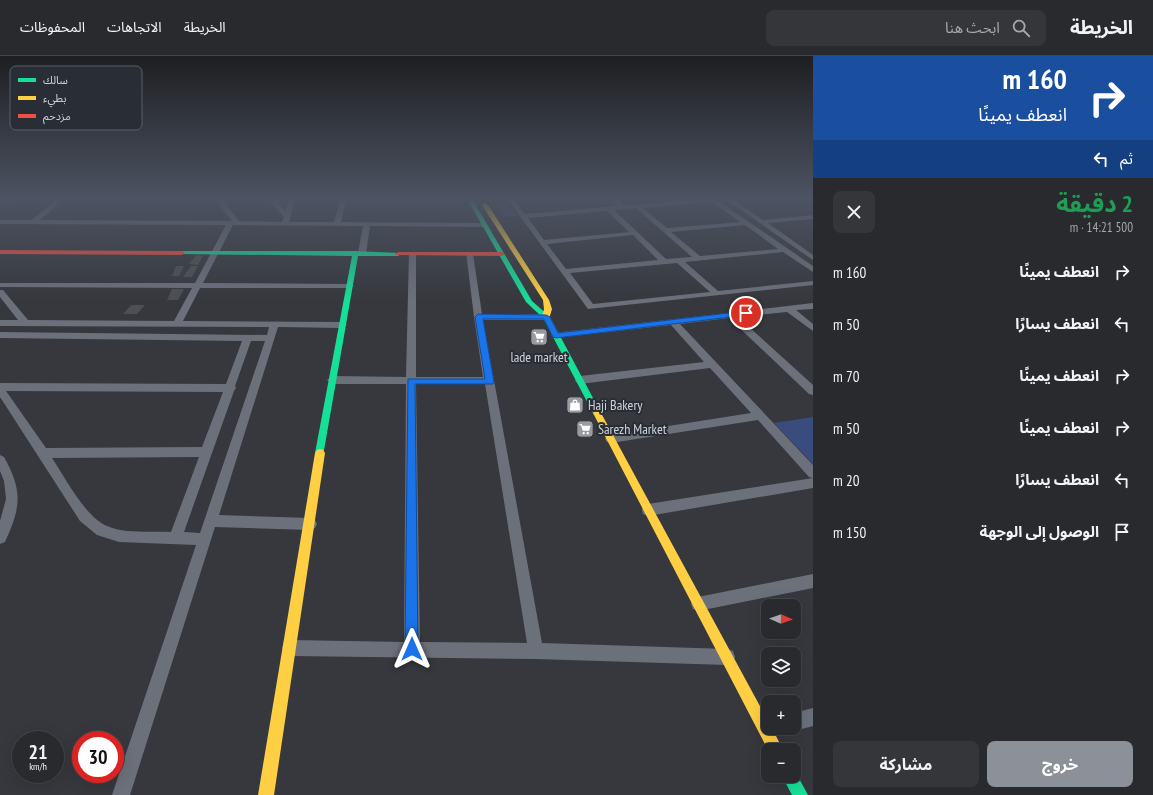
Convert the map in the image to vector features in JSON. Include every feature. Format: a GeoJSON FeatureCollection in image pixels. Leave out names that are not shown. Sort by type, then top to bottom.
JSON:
{"type":"FeatureCollection","features":[{"type":"Feature","properties":{"kind":"street"},"geometry":{"type":"LineString","coordinates":[[177,324],[215,253],[229,231]]}},
{"type":"Feature","properties":{"kind":"street"},"geometry":{"type":"LineString","coordinates":[[266,795],[332,380],[350,286],[365,231]]}},
{"type":"Feature","properties":{"kind":"street"},"geometry":{"type":"LineString","coordinates":[[489,231],[529,302],[536,310],[546,317],[698,604],[761,718]]}},
{"type":"Feature","properties":{"kind":"street"},"geometry":{"type":"LineString","coordinates":[[502,231],[546,300],[548,309],[546,317]]}},
{"type":"Feature","properties":{"kind":"street"},"geometry":{"type":"LineString","coordinates":[[534,231],[591,307],[813,283]]}},
{"type":"Feature","properties":{"kind":"street"},"geometry":{"type":"LineString","coordinates":[[632,231],[665,262]]}},
{"type":"Feature","properties":{"kind":"street"},"geometry":{"type":"LineString","coordinates":[[668,231],[698,258]]}},
{"type":"Feature","properties":{"kind":"street"},"geometry":{"type":"LineString","coordinates":[[758,231],[813,270]]}},
{"type":"Feature","properties":{"kind":"street"},"geometry":{"type":"LineString","coordinates":[[775,231],[813,258]]}},
{"type":"Feature","properties":{"kind":"street"},"geometry":{"type":"LineString","coordinates":[[542,242],[635,234]]}},
{"type":"Feature","properties":{"kind":"street"},"geometry":{"type":"LineString","coordinates":[[801,250],[813,248]]}},
{"type":"Feature","properties":{"kind":"street"},"geometry":{"type":"LineString","coordinates":[[565,271],[785,250]]}},
{"type":"Feature","properties":{"kind":"street"},"geometry":{"type":"LineString","coordinates":[[0,252],[502,254]]}},
{"type":"Feature","properties":{"kind":"street"},"geometry":{"type":"LineString","coordinates":[[412,254],[410,381],[412,649]]}},
{"type":"Feature","properties":{"kind":"street"},"geometry":{"type":"LineString","coordinates":[[470,254],[478,317],[536,651]]}},
{"type":"Feature","properties":{"kind":"street"},"geometry":{"type":"LineString","coordinates":[[679,260],[716,294]]}},
{"type":"Feature","properties":{"kind":"street"},"geometry":{"type":"LineString","coordinates":[[0,285],[350,286]]}},
{"type":"Feature","properties":{"kind":"street"},"geometry":{"type":"LineString","coordinates":[[0,292],[25,323]]}},
{"type":"Feature","properties":{"kind":"street"},"geometry":{"type":"LineString","coordinates":[[556,335],[813,306]]}},
{"type":"Feature","properties":{"kind":"street"},"geometry":{"type":"LineString","coordinates":[[788,308],[813,328]]}},
{"type":"Feature","properties":{"kind":"street"},"geometry":{"type":"LineString","coordinates":[[731,315],[813,391]]}},
{"type":"Feature","properties":{"kind":"street"},"geometry":{"type":"LineString","coordinates":[[478,317],[546,317]]}},
{"type":"Feature","properties":{"kind":"street"},"geometry":{"type":"LineString","coordinates":[[673,322],[813,473]]}},
{"type":"Feature","properties":{"kind":"street"},"geometry":{"type":"LineString","coordinates":[[0,323],[342,325]]}},
{"type":"Feature","properties":{"kind":"street"},"geometry":{"type":"LineString","coordinates":[[121,795],[275,324]]}},
{"type":"Feature","properties":{"kind":"street"},"geometry":{"type":"LineString","coordinates":[[0,336],[271,338]]}},
{"type":"Feature","properties":{"kind":"street"},"geometry":{"type":"LineString","coordinates":[[175,538],[248,338]]}},
{"type":"Feature","properties":{"kind":"street"},"geometry":{"type":"LineString","coordinates":[[580,380],[712,364]]}},
{"type":"Feature","properties":{"kind":"street"},"geometry":{"type":"LineString","coordinates":[[332,380],[490,382]]}},
{"type":"Feature","properties":{"kind":"street"},"geometry":{"type":"LineString","coordinates":[[0,388],[231,388]]}},
{"type":"Feature","properties":{"kind":"street"},"geometry":{"type":"LineString","coordinates":[[0,388],[85,517],[96,527],[119,536],[205,539]]}},
{"type":"Feature","properties":{"kind":"street"},"geometry":{"type":"LineString","coordinates":[[611,439],[760,416]]}},
{"type":"Feature","properties":{"kind":"street"},"geometry":{"type":"LineString","coordinates":[[44,453],[206,452]]}},
{"type":"Feature","properties":{"kind":"street"},"geometry":{"type":"LineString","coordinates":[[0,460],[4,474],[11,483],[11,505],[0,538]]}},
{"type":"Feature","properties":{"kind":"street"},"geometry":{"type":"LineString","coordinates":[[648,510],[813,483]]}},
{"type":"Feature","properties":{"kind":"street"},"geometry":{"type":"LineString","coordinates":[[211,521],[310,524]]}},
{"type":"Feature","properties":{"kind":"street"},"geometry":{"type":"LineString","coordinates":[[698,604],[813,581]]}},
{"type":"Feature","properties":{"kind":"street"},"geometry":{"type":"LineString","coordinates":[[290,648],[536,651],[727,657]]}},
{"type":"Feature","properties":{"kind":"street"},"geometry":{"type":"LineString","coordinates":[[801,721],[813,718]]}},
{"type":"Feature","properties":{"kind":"street"},"geometry":{"type":"LineString","coordinates":[[794,783],[800,795]]}},
{"type":"Feature","properties":{"kind":"shaded area"},"geometry":{"type":"Polygon","coordinates":[[[813,417],[813,464],[774,423],[813,417]]]}},
{"type":"Feature","properties":{"kind":"building"},"geometry":{"type":"Polygon","coordinates":[[[196,255],[203,256],[198,265],[189,264],[196,255]]]}},
{"type":"Feature","properties":{"kind":"building"},"geometry":{"type":"Polygon","coordinates":[[[176,266],[184,266],[179,276],[172,276],[176,266]]]}},
{"type":"Feature","properties":{"kind":"building"},"geometry":{"type":"Polygon","coordinates":[[[191,266],[198,266],[192,277],[183,277],[191,266]]]}},
{"type":"Feature","properties":{"kind":"building"},"geometry":{"type":"Polygon","coordinates":[[[172,289],[184,289],[178,300],[167,300],[172,289]]]}},
{"type":"Feature","properties":{"kind":"building"},"geometry":{"type":"Polygon","coordinates":[[[131,305],[145,305],[137,314],[123,314],[131,305]]]}},
{"type":"Feature","properties":{"kind":"traffic: fast"},"geometry":{"type":"LineString","coordinates":[[488,231],[529,302],[546,317],[597,413]]}},
{"type":"Feature","properties":{"kind":"traffic: fast"},"geometry":{"type":"LineString","coordinates":[[182,253],[398,254]]}},
{"type":"Feature","properties":{"kind":"traffic: fast"},"geometry":{"type":"LineString","coordinates":[[320,453],[355,253]]}},
{"type":"Feature","properties":{"kind":"traffic: fast"},"geometry":{"type":"LineString","coordinates":[[794,783],[800,795]]}},
{"type":"Feature","properties":{"kind":"traffic: slow"},"geometry":{"type":"LineString","coordinates":[[502,231],[546,300],[548,309],[546,317]]}},
{"type":"Feature","properties":{"kind":"traffic: slow"},"geometry":{"type":"LineString","coordinates":[[597,413],[772,743]]}},
{"type":"Feature","properties":{"kind":"traffic: slow"},"geometry":{"type":"LineString","coordinates":[[266,795],[320,453]]}},
{"type":"Feature","properties":{"kind":"traffic: jam"},"geometry":{"type":"LineString","coordinates":[[0,252],[182,253]]}},
{"type":"Feature","properties":{"kind":"traffic: jam"},"geometry":{"type":"LineString","coordinates":[[398,254],[502,254]]}},
{"type":"Feature","properties":{"kind":"place","name":"lade market"},"geometry":{"type":"Point","coordinates":[539,337]}},
{"type":"Feature","properties":{"kind":"place","name":"Haji Bakery"},"geometry":{"type":"Point","coordinates":[575,405]}},
{"type":"Feature","properties":{"kind":"place","name":"Sarezh Market"},"geometry":{"type":"Point","coordinates":[585,429]}},
{"type":"Feature","properties":{"kind":"route"},"geometry":{"type":"LineString","coordinates":[[412,649],[410,381],[490,382],[478,317],[546,317],[556,335],[746,313]]}}]}
